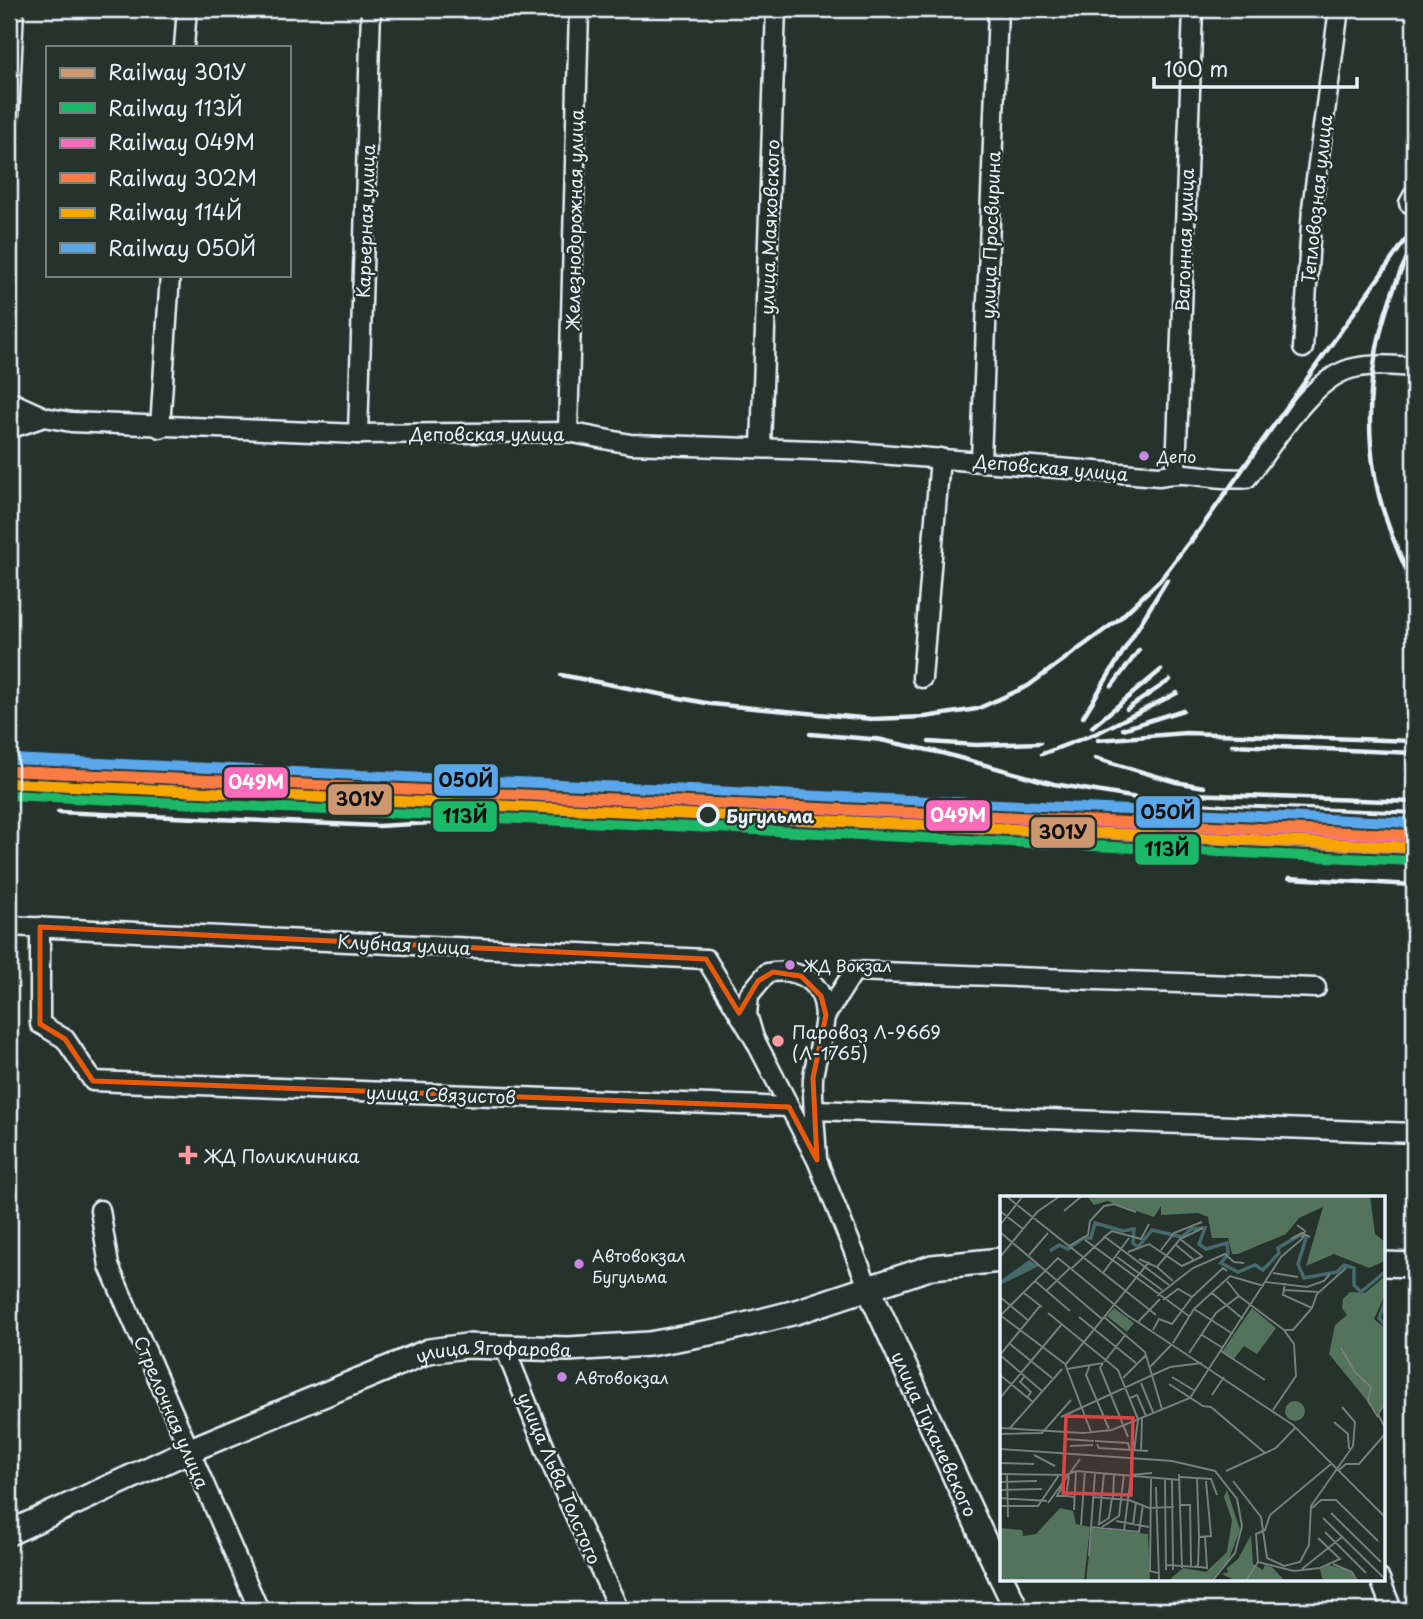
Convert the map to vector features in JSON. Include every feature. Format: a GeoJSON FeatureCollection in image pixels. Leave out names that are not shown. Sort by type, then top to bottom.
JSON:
{"type":"FeatureCollection","features":[{"type":"Feature","properties":{"kind":"main road","name":"улица Ягофарова"},"geometry":{"type":"LineString","coordinates":[[9,1533],[188,1451],[429,1351],[504,1346],[568,1349],[649,1344],[720,1331],[869,1289],[932,1267],[1000,1261]]}},
{"type":"Feature","properties":{"kind":"main road"},"geometry":{"type":"LineString","coordinates":[[1384,1264],[1414,1265]]}},
{"type":"Feature","properties":{"kind":"main road","name":"улица Тухачевского"},"geometry":{"type":"LineString","coordinates":[[869,1289],[1000,1574]]}},
{"type":"Feature","properties":{"kind":"main road","name":"улица Тухачевского"},"geometry":{"type":"LineString","coordinates":[[1003,1580],[1017,1610]]}},
{"type":"Feature","properties":{"kind":"street"},"geometry":{"type":"LineString","coordinates":[[9,117],[14,9]]}},
{"type":"Feature","properties":{"kind":"street"},"geometry":{"type":"LineString","coordinates":[[184,46],[187,9]]}},
{"type":"Feature","properties":{"kind":"street","name":"Карьерная улица"},"geometry":{"type":"LineString","coordinates":[[358,434],[371,9]]}},
{"type":"Feature","properties":{"kind":"street","name":"Железнодорожная улица"},"geometry":{"type":"LineString","coordinates":[[568,432],[579,9]]}},
{"type":"Feature","properties":{"kind":"street","name":"улица Маяковского"},"geometry":{"type":"LineString","coordinates":[[761,446],[776,9]]}},
{"type":"Feature","properties":{"kind":"street","name":"улица Просвирина"},"geometry":{"type":"LineString","coordinates":[[981,460],[998,9]]}},
{"type":"Feature","properties":{"kind":"street","name":"Вагонная улица"},"geometry":{"type":"LineString","coordinates":[[1175,472],[1193,9]]}},
{"type":"Feature","properties":{"kind":"street","name":"Тепловозная улица"},"geometry":{"type":"LineString","coordinates":[[1303,348],[1312,208],[1339,9]]}},
{"type":"Feature","properties":{"kind":"street"},"geometry":{"type":"LineString","coordinates":[[160,428],[170,276]]}},
{"type":"Feature","properties":{"kind":"street","name":"Деповская улица"},"geometry":{"type":"LineString","coordinates":[[9,401],[44,417],[71,422],[160,428],[358,434],[568,432],[630,444],[761,446],[981,460],[1159,476],[1175,472],[1235,479],[1247,478],[1314,391],[1332,376],[1349,369],[1373,365],[1414,367]]}},
{"type":"Feature","properties":{"kind":"street"},"geometry":{"type":"LineString","coordinates":[[9,429],[44,417]]}},
{"type":"Feature","properties":{"kind":"street"},"geometry":{"type":"LineString","coordinates":[[922,678],[940,457]]}},
{"type":"Feature","properties":{"kind":"street","name":"Клубная улица"},"geometry":{"type":"LineString","coordinates":[[9,926],[706,958],[754,1038]]}},
{"type":"Feature","properties":{"kind":"street","name":"улица Связистов"},"geometry":{"type":"LineString","coordinates":[[40,927],[40,1024],[65,1039],[93,1081],[789,1107]]}},
{"type":"Feature","properties":{"kind":"street"},"geometry":{"type":"LineString","coordinates":[[825,1015],[821,996],[807,979],[787,971],[767,973],[749,995],[747,1014],[754,1038],[817,1160],[869,1289]]}},
{"type":"Feature","properties":{"kind":"street"},"geometry":{"type":"LineString","coordinates":[[817,1160],[813,1078],[825,1015],[854,971],[1316,988]]}},
{"type":"Feature","properties":{"kind":"street"},"geometry":{"type":"LineString","coordinates":[[815,1110],[1414,1133]]}},
{"type":"Feature","properties":{"kind":"street","name":"Стрелочная улица"},"geometry":{"type":"LineString","coordinates":[[100,1210],[109,1266],[259,1610]]}},
{"type":"Feature","properties":{"kind":"street","name":"улица Льва Толстого"},"geometry":{"type":"LineString","coordinates":[[504,1346],[553,1468],[619,1610]]}},
{"type":"Feature","properties":{"kind":"street"},"geometry":{"type":"LineString","coordinates":[[1380,1580],[1392,1610]]}},
{"type":"Feature","properties":{"kind":"highlighted area"},"geometry":{"type":"Polygon","coordinates":[[[40,927],[706,959],[739,1013],[758,981],[773,972],[801,976],[821,996],[826,1015],[813,1078],[817,1160],[789,1107],[93,1081],[65,1039],[40,1024],[40,927]]]}},
{"type":"Feature","properties":{"kind":"railway"},"geometry":{"type":"LineString","coordinates":[[1191,542],[1414,228]]}},
{"type":"Feature","properties":{"kind":"railway"},"geometry":{"type":"LineString","coordinates":[[1414,244],[1390,298],[1382,327],[1375,357],[1370,417],[1371,446],[1381,504],[1414,586]]}},
{"type":"Feature","properties":{"kind":"railway"},"geometry":{"type":"LineString","coordinates":[[561,675],[711,704],[872,719],[925,717],[977,709],[1028,686],[1118,620],[1160,580],[1196,533]]}},
{"type":"Feature","properties":{"kind":"railway"},"geometry":{"type":"LineString","coordinates":[[1083,717],[1167,580]]}},
{"type":"Feature","properties":{"kind":"railway"},"geometry":{"type":"LineString","coordinates":[[1112,686],[1139,650]]}},
{"type":"Feature","properties":{"kind":"railway"},"geometry":{"type":"LineString","coordinates":[[1092,727],[1161,670]]}},
{"type":"Feature","properties":{"kind":"railway"},"geometry":{"type":"LineString","coordinates":[[1127,709],[1170,680]]}},
{"type":"Feature","properties":{"kind":"railway"},"geometry":{"type":"LineString","coordinates":[[1042,754],[1097,733],[1177,693]]}},
{"type":"Feature","properties":{"kind":"railway"},"geometry":{"type":"LineString","coordinates":[[1123,729],[1183,710]]}},
{"type":"Feature","properties":{"kind":"railway"},"geometry":{"type":"LineString","coordinates":[[1098,740],[1186,733],[1414,741]]}},
{"type":"Feature","properties":{"kind":"railway"},"geometry":{"type":"LineString","coordinates":[[810,734],[883,740]]}},
{"type":"Feature","properties":{"kind":"railway"},"geometry":{"type":"LineString","coordinates":[[876,739],[942,753],[1054,784],[1149,800],[1222,806],[1414,813]]}},
{"type":"Feature","properties":{"kind":"railway"},"geometry":{"type":"LineString","coordinates":[[929,742],[976,745],[1040,743]]}},
{"type":"Feature","properties":{"kind":"railway"},"geometry":{"type":"LineString","coordinates":[[1232,745],[1414,753]]}},
{"type":"Feature","properties":{"kind":"railway"},"geometry":{"type":"LineString","coordinates":[[1095,758],[1176,782],[1204,787]]}},
{"type":"Feature","properties":{"kind":"railway"},"geometry":{"type":"LineString","coordinates":[[1190,794],[1414,802]]}},
{"type":"Feature","properties":{"kind":"railway"},"geometry":{"type":"LineString","coordinates":[[9,795],[412,815]]}},
{"type":"Feature","properties":{"kind":"railway"},"geometry":{"type":"LineString","coordinates":[[58,812],[378,826],[634,812]]}},
{"type":"Feature","properties":{"kind":"railway"},"geometry":{"type":"LineString","coordinates":[[1073,847],[1414,864]]}},
{"type":"Feature","properties":{"kind":"railway"},"geometry":{"type":"LineString","coordinates":[[1289,878],[1414,885]]}},
{"type":"Feature","properties":{"kind":"rail line","name":"050Й"},"geometry":{"type":"LineString","coordinates":[[10,759],[1414,823]]}},
{"type":"Feature","properties":{"kind":"rail line","name":"302М"},"geometry":{"type":"LineString","coordinates":[[9,771],[1414,835]]}},
{"type":"Feature","properties":{"kind":"rail line","name":"049М"},"geometry":{"type":"LineString","coordinates":[[10,771],[1414,837]]}},
{"type":"Feature","properties":{"kind":"rail line","name":"301У"},"geometry":{"type":"LineString","coordinates":[[9,783],[1414,849]]}},
{"type":"Feature","properties":{"kind":"rail line","name":"114Й"},"geometry":{"type":"LineString","coordinates":[[9,783],[1413,847]]}},
{"type":"Feature","properties":{"kind":"rail line","name":"113Й"},"geometry":{"type":"LineString","coordinates":[[9,795],[1413,861]]}},
{"type":"Feature","properties":{"kind":"place","name":"Депо"},"geometry":{"type":"Point","coordinates":[1144,456]}},
{"type":"Feature","properties":{"kind":"place","name":"Бугульма"},"geometry":{"type":"Point","coordinates":[708,815]}},
{"type":"Feature","properties":{"kind":"place","name":"ЖД Вокзал"},"geometry":{"type":"Point","coordinates":[790,965]}},
{"type":"Feature","properties":{"kind":"place","name":"Паровоз Л-9669 (Л-1765)"},"geometry":{"type":"Point","coordinates":[778,1041]}},
{"type":"Feature","properties":{"kind":"place","name":"ЖД Поликлиника"},"geometry":{"type":"Point","coordinates":[188,1155]}},
{"type":"Feature","properties":{"kind":"place","name":"Автовокзал Бугульма"},"geometry":{"type":"Point","coordinates":[579,1264]}},
{"type":"Feature","properties":{"kind":"place","name":"Автовокзал"},"geometry":{"type":"Point","coordinates":[562,1377]}}]}
